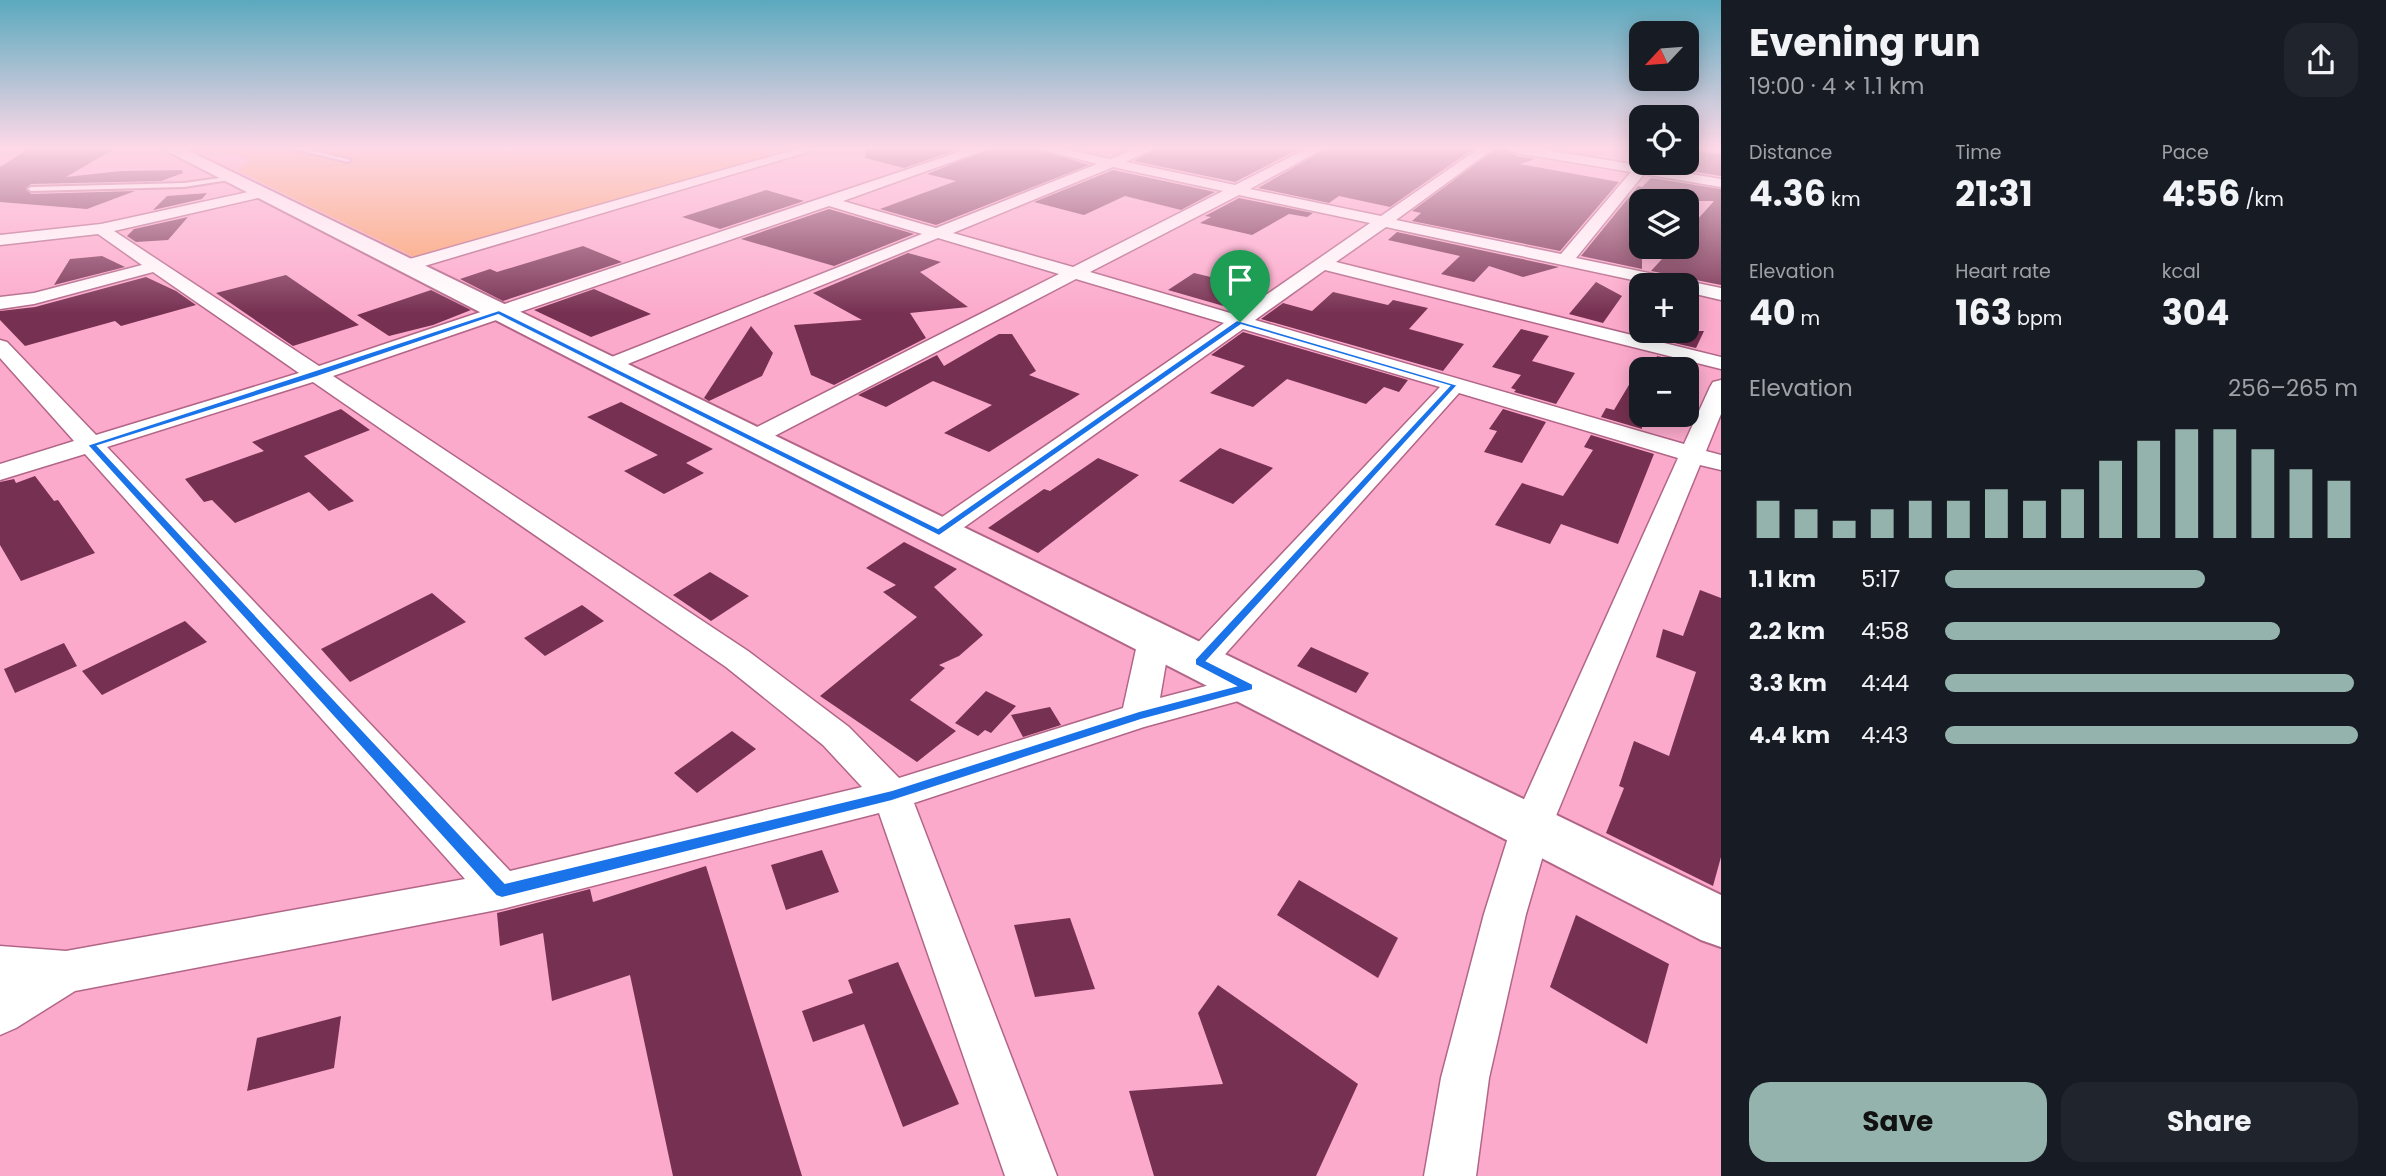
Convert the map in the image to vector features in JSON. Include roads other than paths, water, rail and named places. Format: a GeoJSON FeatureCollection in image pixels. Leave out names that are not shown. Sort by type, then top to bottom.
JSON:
{"type":"FeatureCollection","features":[{"type":"Feature","properties":{"kind":"street"},"geometry":{"type":"LineString","coordinates":[[0,240],[101,229],[213,204]]}},
{"type":"Feature","properties":{"kind":"street"},"geometry":{"type":"LineString","coordinates":[[277,204],[753,438],[1721,922]]}},
{"type":"Feature","properties":{"kind":"street"},"geometry":{"type":"LineString","coordinates":[[405,266],[621,204]]}},
{"type":"Feature","properties":{"kind":"street"},"geometry":{"type":"LineString","coordinates":[[0,472],[314,375],[819,204]]}},
{"type":"Feature","properties":{"kind":"street"},"geometry":{"type":"LineString","coordinates":[[838,204],[1721,463]]}},
{"type":"Feature","properties":{"kind":"street"},"geometry":{"type":"LineString","coordinates":[[606,366],[1011,204]]}},
{"type":"Feature","properties":{"kind":"street"},"geometry":{"type":"LineString","coordinates":[[753,438],[1210,204]]}},
{"type":"Feature","properties":{"kind":"street"},"geometry":{"type":"LineString","coordinates":[[1298,204],[1629,274]]}},
{"type":"Feature","properties":{"kind":"street"},"geometry":{"type":"LineString","coordinates":[[939,532],[1408,204]]}},
{"type":"Feature","properties":{"kind":"street"},"geometry":{"type":"LineString","coordinates":[[1564,261],[1611,204]]}},
{"type":"Feature","properties":{"kind":"street"},"geometry":{"type":"LineString","coordinates":[[101,229],[737,659],[836,736],[892,796],[1031,1176]]}},
{"type":"Feature","properties":{"kind":"street"},"geometry":{"type":"LineString","coordinates":[[1322,264],[1721,363]]}},
{"type":"Feature","properties":{"kind":"street"},"geometry":{"type":"LineString","coordinates":[[0,303],[34,298],[154,267]]}},
{"type":"Feature","properties":{"kind":"street"},"geometry":{"type":"LineString","coordinates":[[1699,289],[1721,294]]}},
{"type":"Feature","properties":{"kind":"street"},"geometry":{"type":"LineString","coordinates":[[0,346],[502,891]]}},
{"type":"Feature","properties":{"kind":"street"},"geometry":{"type":"LineString","coordinates":[[1199,662],[1454,385]]}},
{"type":"Feature","properties":{"kind":"street"},"geometry":{"type":"LineString","coordinates":[[1454,1173],[1465,1078],[1483,997],[1531,828],[1721,387]]}},
{"type":"Feature","properties":{"kind":"street"},"geometry":{"type":"LineString","coordinates":[[1139,716],[1154,640]]}},
{"type":"Feature","properties":{"kind":"street"},"geometry":{"type":"LineString","coordinates":[[0,967],[66,972],[502,891],[892,796],[1139,716],[1248,687]]}},
{"type":"Feature","properties":{"kind":"street"},"geometry":{"type":"LineString","coordinates":[[0,1013],[66,972]]}}]}
